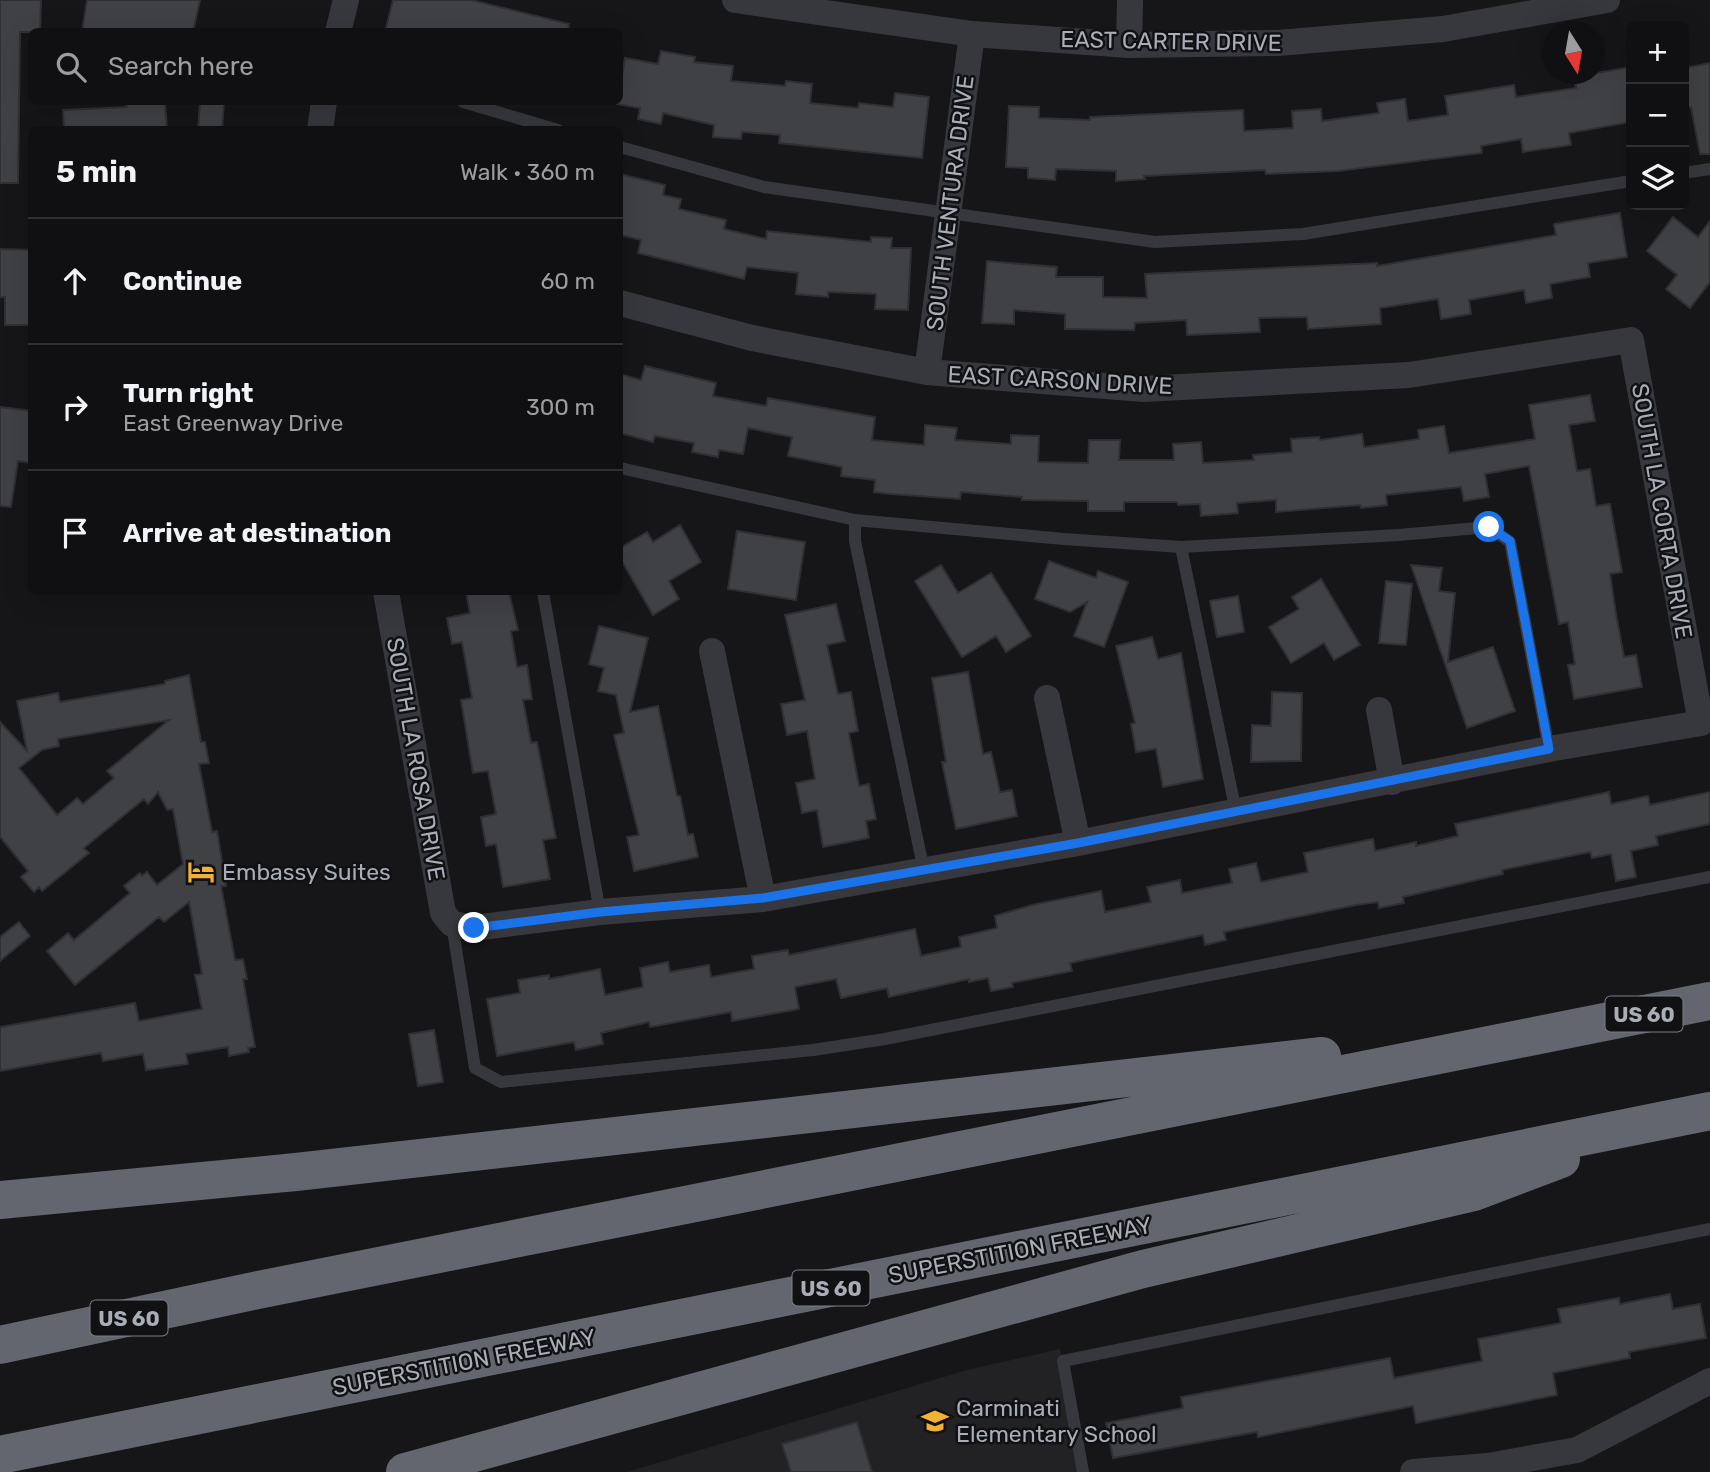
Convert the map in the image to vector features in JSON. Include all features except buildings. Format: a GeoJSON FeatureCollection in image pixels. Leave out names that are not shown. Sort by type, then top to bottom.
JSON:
{"type":"FeatureCollection","features":[{"type":"Feature","properties":{"kind":"highway","name":"US 60"},"geometry":{"type":"LineString","coordinates":[[0,1345],[1710,1001]]}},
{"type":"Feature","properties":{"kind":"highway"},"geometry":{"type":"LineString","coordinates":[[0,1200],[296,1172],[1578,1027]]}},
{"type":"Feature","properties":{"kind":"highway","name":"SUPERSTITION FREEWAY"},"geometry":{"type":"LineString","coordinates":[[0,1455],[1710,1111]]}},
{"type":"Feature","properties":{"kind":"highway"},"geometry":{"type":"LineString","coordinates":[[405,1472],[1143,1269],[1474,1192],[1663,1120]]}},
{"type":"Feature","properties":{"kind":"street"},"geometry":{"type":"LineString","coordinates":[[339,28],[346,0]]}},
{"type":"Feature","properties":{"kind":"street","name":"EAST CARTER DRIVE"},"geometry":{"type":"LineString","coordinates":[[735,0],[972,34],[1129,45],[1278,43],[1443,29],[1607,0]]}},
{"type":"Feature","properties":{"kind":"street"},"geometry":{"type":"LineString","coordinates":[[1129,45],[1130,0]]}},
{"type":"Feature","properties":{"kind":"street","name":"SOUTH VENTURA DRIVE"},"geometry":{"type":"LineString","coordinates":[[927,372],[972,34]]}},
{"type":"Feature","properties":{"kind":"street"},"geometry":{"type":"LineString","coordinates":[[321,126],[324,105]]}},
{"type":"Feature","properties":{"kind":"street","name":"EAST CARSON DRIVE"},"geometry":{"type":"LineString","coordinates":[[623,304],[752,338],[927,372],[1144,389],[1409,375],[1630,340]]}},
{"type":"Feature","properties":{"kind":"street","name":"SOUTH LA CORTA DRIVE"},"geometry":{"type":"LineString","coordinates":[[1549,749],[1702,723],[1630,340]]}},
{"type":"Feature","properties":{"kind":"street","name":"SOUTH LA ROSA DRIVE"},"geometry":{"type":"LineString","coordinates":[[387,595],[443,913],[452,924]]}},
{"type":"Feature","properties":{"kind":"street"},"geometry":{"type":"LineString","coordinates":[[712,651],[763,898]]}},
{"type":"Feature","properties":{"kind":"street"},"geometry":{"type":"LineString","coordinates":[[1047,698],[1078,843]]}},
{"type":"Feature","properties":{"kind":"street"},"geometry":{"type":"LineString","coordinates":[[1380,710],[1392,782]]}},
{"type":"Feature","properties":{"kind":"street"},"geometry":{"type":"LineString","coordinates":[[452,924],[474,928],[600,912],[763,898],[1078,843],[1549,749]]}},
{"type":"Feature","properties":{"kind":"street"},"geometry":{"type":"LineString","coordinates":[[1413,1472],[1488,1466],[1577,1450],[1710,1381]]}},
{"type":"Feature","properties":{"kind":"lane"},"geometry":{"type":"LineString","coordinates":[[473,105],[544,126]]}},
{"type":"Feature","properties":{"kind":"lane"},"geometry":{"type":"LineString","coordinates":[[623,148],[764,187],[1155,242],[1303,234],[1626,182]]}},
{"type":"Feature","properties":{"kind":"lane"},"geometry":{"type":"LineString","coordinates":[[1689,172],[1710,169]]}},
{"type":"Feature","properties":{"kind":"lane"},"geometry":{"type":"LineString","coordinates":[[623,469],[855,520],[1181,547],[1399,535],[1489,527],[1510,541],[1549,749]]}},
{"type":"Feature","properties":{"kind":"lane"},"geometry":{"type":"LineString","coordinates":[[855,520],[855,541],[923,871]]}},
{"type":"Feature","properties":{"kind":"lane"},"geometry":{"type":"LineString","coordinates":[[1181,547],[1237,812]]}},
{"type":"Feature","properties":{"kind":"lane"},"geometry":{"type":"LineString","coordinates":[[544,595],[600,912]]}},
{"type":"Feature","properties":{"kind":"lane"},"geometry":{"type":"LineString","coordinates":[[452,924],[475,1068],[501,1082],[813,1050],[885,1039],[1710,877]]}},
{"type":"Feature","properties":{"kind":"lane"},"geometry":{"type":"LineString","coordinates":[[1083,1472],[1063,1361],[1710,1229]]}},
{"type":"Feature","properties":{"kind":"shaded area","name":"Carminati Elementary School"},"geometry":{"type":"Polygon","coordinates":[[[1060,1349],[1083,1472],[627,1472],[967,1370],[1060,1349]]]}},
{"type":"Feature","properties":{"kind":"place","name":"Embassy Suites"},"geometry":{"type":"Point","coordinates":[201,872]}},
{"type":"Feature","properties":{"kind":"place","name":"Carminati Elementary School"},"geometry":{"type":"Point","coordinates":[935,1421]}},
{"type":"Feature","properties":{"kind":"route"},"geometry":{"type":"LineString","coordinates":[[474,928],[600,912],[763,898],[1078,843],[1549,749],[1510,541],[1489,527]]}}]}
